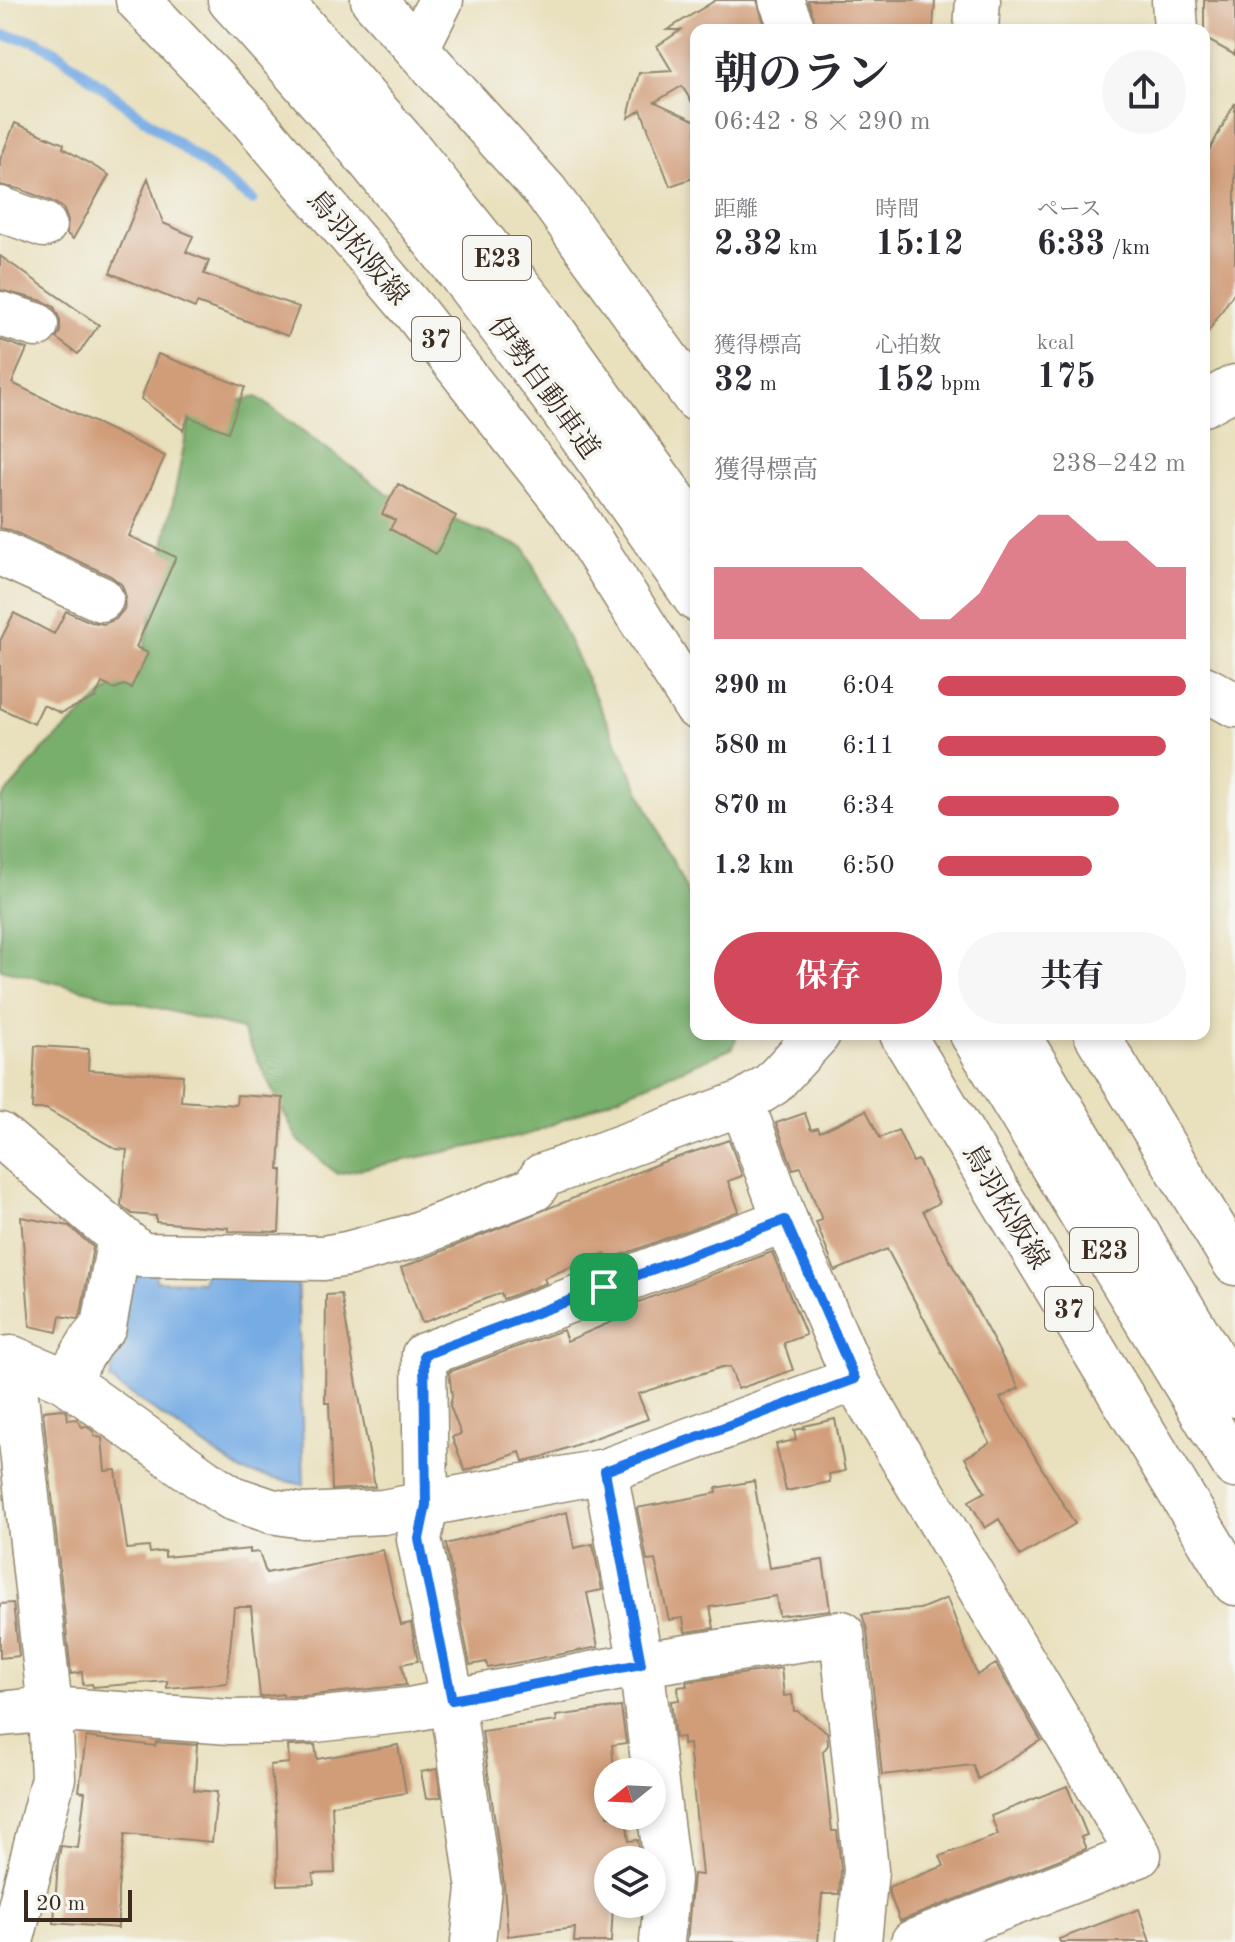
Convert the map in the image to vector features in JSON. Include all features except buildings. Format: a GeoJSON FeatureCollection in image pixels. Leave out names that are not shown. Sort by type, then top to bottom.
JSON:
{"type":"FeatureCollection","features":[{"type":"Feature","properties":{"kind":"main road","name":"鳥羽松阪線"},"geometry":{"type":"LineString","coordinates":[[138,0],[247,114],[414,311],[573,513],[690,698]]}},
{"type":"Feature","properties":{"kind":"main road","name":"伊勢自動車道"},"geometry":{"type":"LineString","coordinates":[[230,0],[388,181],[513,342],[690,591]]}},
{"type":"Feature","properties":{"kind":"main road","name":"伊勢自動車道"},"geometry":{"type":"LineString","coordinates":[[280,0],[413,153],[541,314],[690,522]]}},
{"type":"Feature","properties":{"kind":"main road"},"geometry":{"type":"LineString","coordinates":[[373,0],[546,192],[690,391]]}},
{"type":"Feature","properties":{"kind":"main road"},"geometry":{"type":"LineString","coordinates":[[417,48],[441,0]]}},
{"type":"Feature","properties":{"kind":"main road"},"geometry":{"type":"LineString","coordinates":[[781,0],[791,24]]}},
{"type":"Feature","properties":{"kind":"main road"},"geometry":{"type":"LineString","coordinates":[[976,24],[978,0]]}},
{"type":"Feature","properties":{"kind":"main road"},"geometry":{"type":"LineString","coordinates":[[1174,0],[1176,24]]}},
{"type":"Feature","properties":{"kind":"main road"},"geometry":{"type":"LineString","coordinates":[[0,209],[44,225]]}},
{"type":"Feature","properties":{"kind":"main road"},"geometry":{"type":"LineString","coordinates":[[1210,401],[1235,387]]}},
{"type":"Feature","properties":{"kind":"main road"},"geometry":{"type":"LineString","coordinates":[[0,553],[101,599]]}},
{"type":"Feature","properties":{"kind":"main road"},"geometry":{"type":"LineString","coordinates":[[1210,691],[1235,705]]}},
{"type":"Feature","properties":{"kind":"main road"},"geometry":{"type":"LineString","coordinates":[[0,1135],[141,1255],[323,1258],[372,1249],[534,1189],[542,1176],[742,1103],[772,1084],[812,1040]]}},
{"type":"Feature","properties":{"kind":"main road","name":"鳥羽松阪線"},"geometry":{"type":"LineString","coordinates":[[906,1040],[1235,1583]]}},
{"type":"Feature","properties":{"kind":"main road","name":"E23"},"geometry":{"type":"LineString","coordinates":[[976,1040],[1235,1466]]}},
{"type":"Feature","properties":{"kind":"main road","name":"E23"},"geometry":{"type":"LineString","coordinates":[[1021,1040],[1235,1395]]}},
{"type":"Feature","properties":{"kind":"main road"},"geometry":{"type":"LineString","coordinates":[[1100,1040],[1235,1263]]}},
{"type":"Feature","properties":{"kind":"main road"},"geometry":{"type":"LineString","coordinates":[[742,1103],[785,1220],[855,1379],[1139,1855],[913,1942]]}},
{"type":"Feature","properties":{"kind":"main road"},"geometry":{"type":"LineString","coordinates":[[473,1942],[479,1889],[452,1700],[419,1539],[426,1505],[424,1355],[785,1220]]}},
{"type":"Feature","properties":{"kind":"main road"},"geometry":{"type":"LineString","coordinates":[[66,1381],[104,1326],[120,1237]]}},
{"type":"Feature","properties":{"kind":"main road"},"geometry":{"type":"LineString","coordinates":[[11,1942],[53,1778],[50,1709],[6,1359],[66,1381],[232,1498],[303,1516],[383,1512],[605,1471],[855,1379]]}},
{"type":"Feature","properties":{"kind":"main road"},"geometry":{"type":"LineString","coordinates":[[605,1471],[641,1664],[668,1879],[662,1942]]}},
{"type":"Feature","properties":{"kind":"main road"},"geometry":{"type":"LineString","coordinates":[[0,1714],[50,1709],[230,1722],[409,1710],[641,1664],[842,1633],[866,1870],[859,1942]]}},
{"type":"Feature","properties":{"kind":"green space"},"geometry":{"type":"Polygon","coordinates":[[[257,397],[388,494],[525,548],[690,898],[690,1040],[735,1040],[733,1048],[527,1135],[337,1174],[298,1140],[242,1029],[0,969],[0,800],[43,750],[142,659],[191,410],[257,397]]]}},
{"type":"Feature","properties":{"kind":"water"},"geometry":{"type":"Polygon","coordinates":[[[134,1268],[155,1269],[156,1281],[203,1282],[204,1268],[297,1272],[304,1485],[243,1472],[110,1380],[134,1268]]]}},
{"type":"Feature","properties":{"kind":"waterway"},"geometry":{"type":"LineString","coordinates":[[0,35],[33,40],[55,51],[252,200]]}},
{"type":"Feature","properties":{"kind":"route"},"geometry":{"type":"LineString","coordinates":[[785,1220],[855,1379],[605,1471],[641,1664],[452,1700],[419,1539],[426,1505],[424,1355],[604,1287],[785,1220]]}}]}
